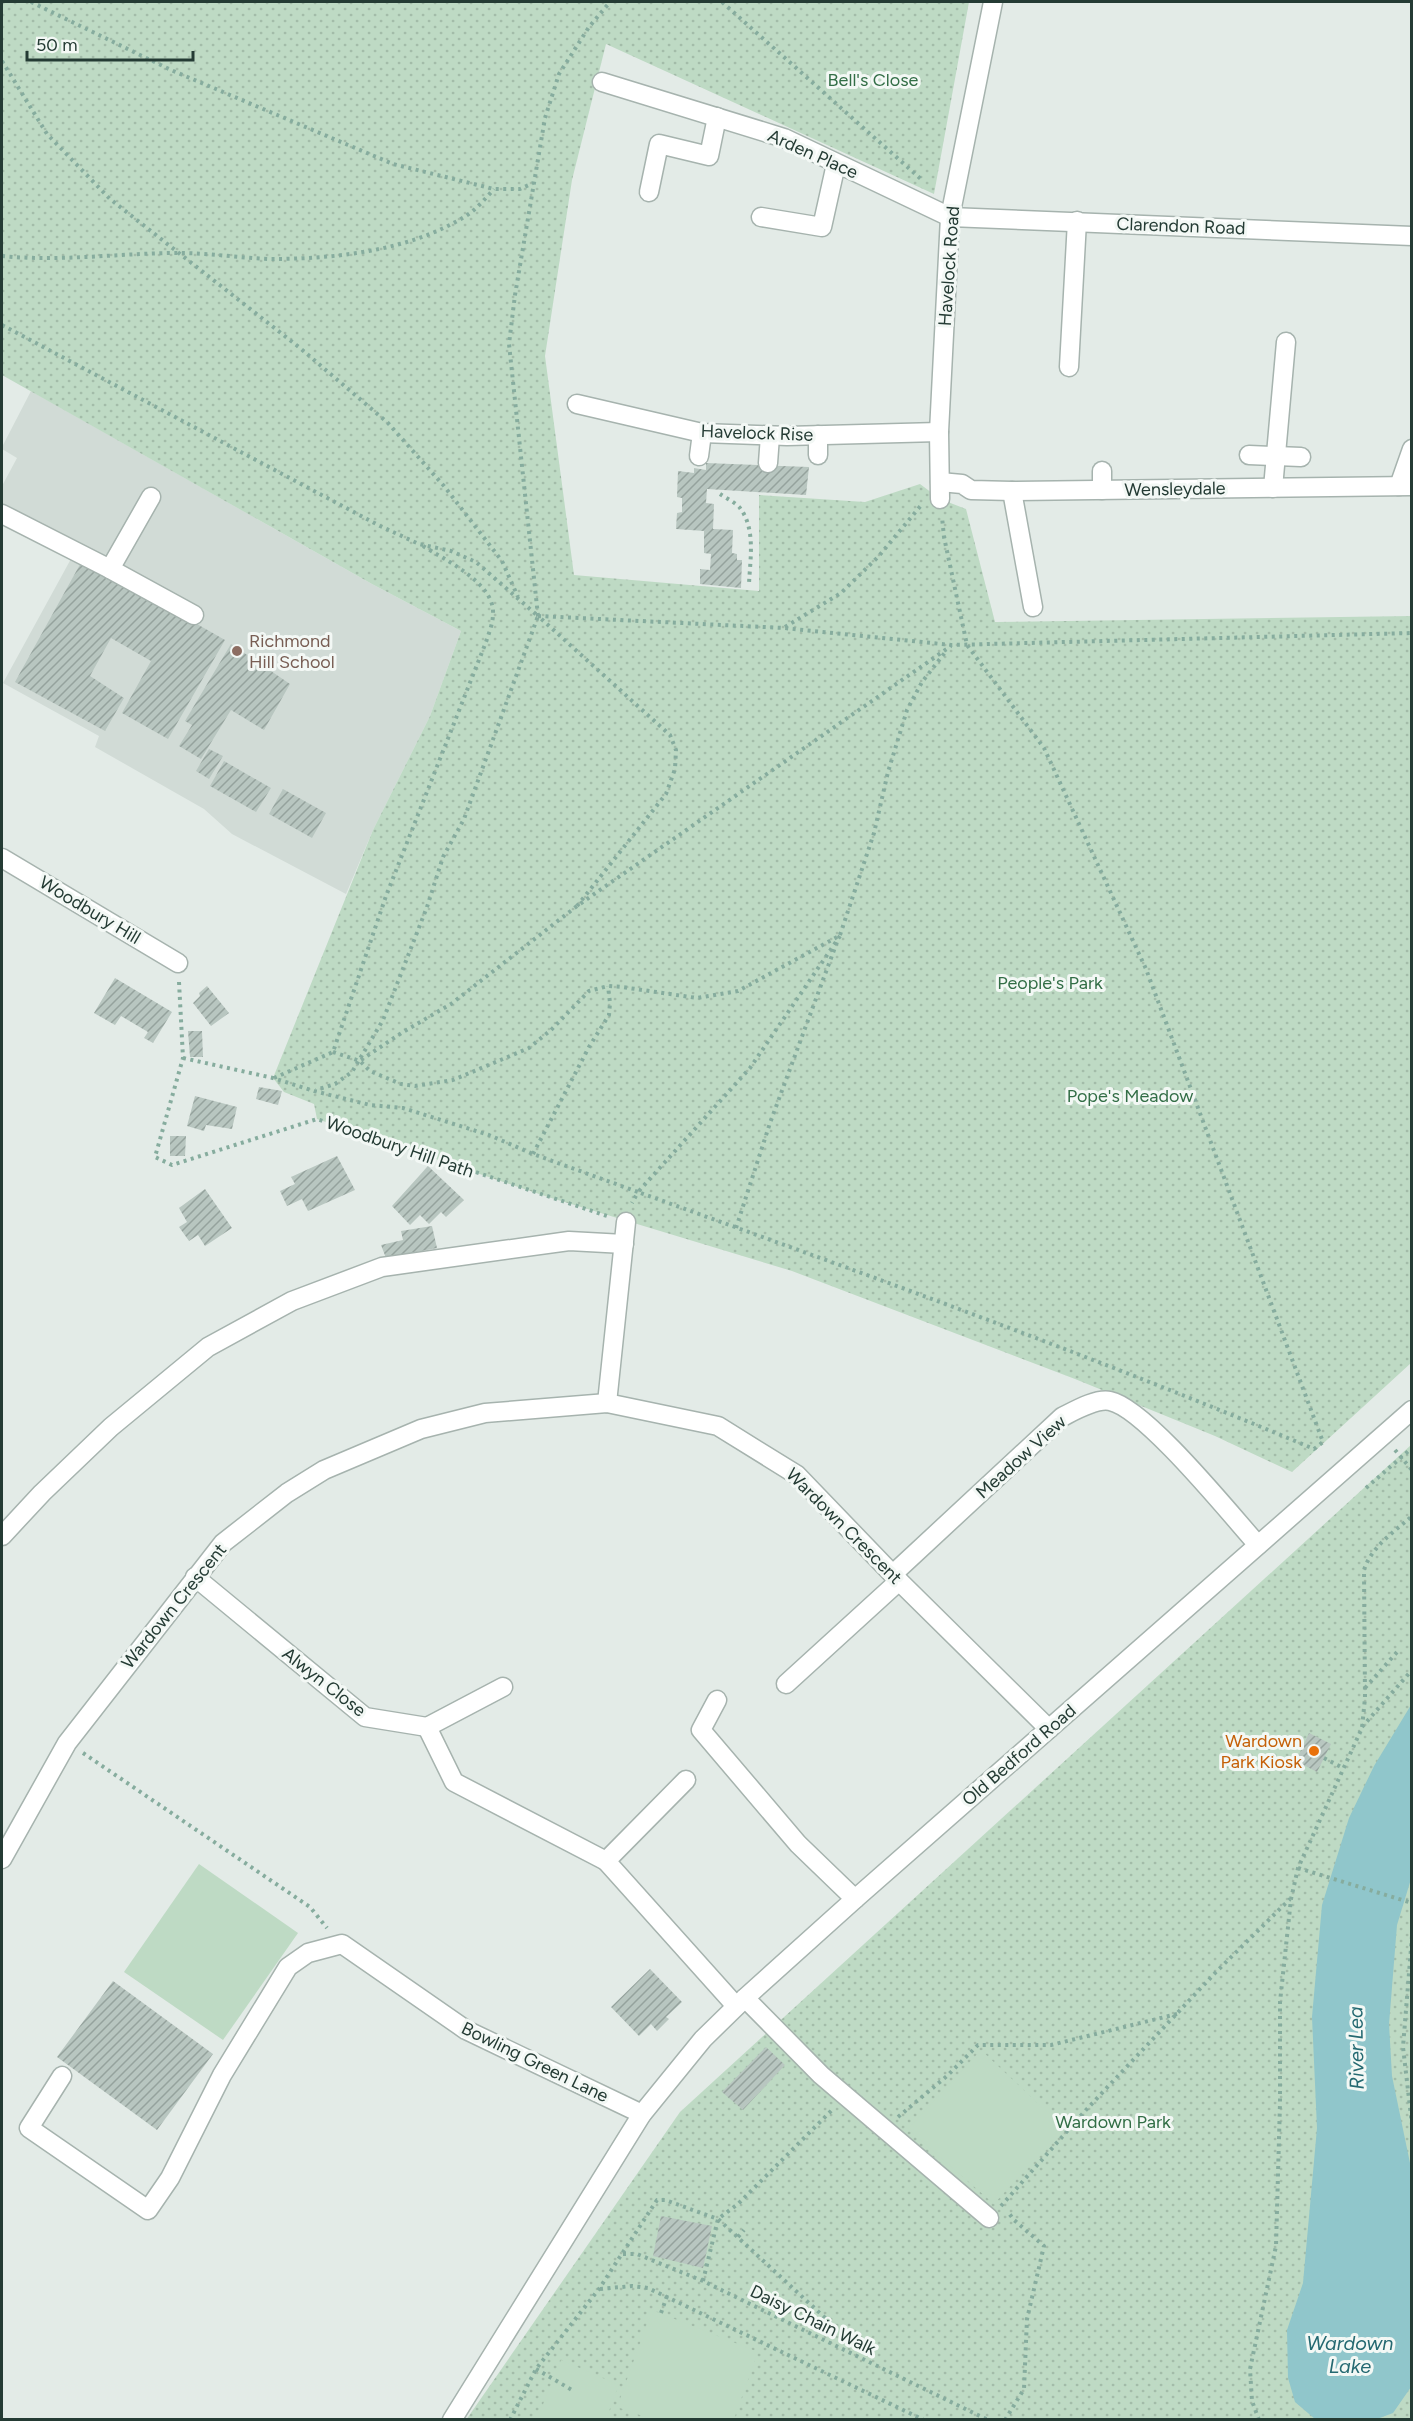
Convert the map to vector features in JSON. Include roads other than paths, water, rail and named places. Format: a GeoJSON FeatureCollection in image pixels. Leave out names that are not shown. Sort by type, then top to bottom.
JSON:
{"type":"FeatureCollection","features":[{"type":"Feature","properties":{"kind":"street","name":"Havelock Road"},"geometry":{"type":"LineString","coordinates":[[940,490],[939,432],[950,218],[993,2]]}},
{"type":"Feature","properties":{"kind":"street","name":"Arden Place"},"geometry":{"type":"LineString","coordinates":[[602,82],[784,138],[950,218]]}},
{"type":"Feature","properties":{"kind":"street"},"geometry":{"type":"LineString","coordinates":[[649,192],[659,144],[709,156],[717,117]]}},
{"type":"Feature","properties":{"kind":"street"},"geometry":{"type":"LineString","coordinates":[[761,217],[822,227],[836,164]]}},
{"type":"Feature","properties":{"kind":"street","name":"Clarendon Road"},"geometry":{"type":"LineString","coordinates":[[950,218],[1077,221],[1412,236]]}},
{"type":"Feature","properties":{"kind":"street"},"geometry":{"type":"LineString","coordinates":[[1070,367],[1077,221]]}},
{"type":"Feature","properties":{"kind":"street"},"geometry":{"type":"LineString","coordinates":[[1273,488],[1286,342]]}},
{"type":"Feature","properties":{"kind":"street","name":"Havelock Rise"},"geometry":{"type":"LineString","coordinates":[[578,404],[702,433],[770,436],[939,432]]}},
{"type":"Feature","properties":{"kind":"street"},"geometry":{"type":"LineString","coordinates":[[699,456],[702,433]]}},
{"type":"Feature","properties":{"kind":"street"},"geometry":{"type":"LineString","coordinates":[[818,435],[818,455]]}},
{"type":"Feature","properties":{"kind":"street"},"geometry":{"type":"LineString","coordinates":[[768,463],[770,436]]}},
{"type":"Feature","properties":{"kind":"street"},"geometry":{"type":"LineString","coordinates":[[1406,486],[1412,449]]}},
{"type":"Feature","properties":{"kind":"street"},"geometry":{"type":"LineString","coordinates":[[1249,455],[1301,457]]}},
{"type":"Feature","properties":{"kind":"street"},"geometry":{"type":"LineString","coordinates":[[1102,471],[1102,490]]}},
{"type":"Feature","properties":{"kind":"street","name":"Wensleydale"},"geometry":{"type":"LineString","coordinates":[[940,490],[962,484],[971,490],[1012,491],[1406,486]]}},
{"type":"Feature","properties":{"kind":"street"},"geometry":{"type":"LineString","coordinates":[[1012,491],[1033,607]]}},
{"type":"Feature","properties":{"kind":"street"},"geometry":{"type":"LineString","coordinates":[[110,569],[151,497]]}},
{"type":"Feature","properties":{"kind":"street"},"geometry":{"type":"LineString","coordinates":[[2,514],[194,615]]}},
{"type":"Feature","properties":{"kind":"street","name":"Woodbury Hill"},"geometry":{"type":"LineString","coordinates":[[2,858],[178,963]]}},
{"type":"Feature","properties":{"kind":"street"},"geometry":{"type":"LineString","coordinates":[[607,1403],[626,1222]]}},
{"type":"Feature","properties":{"kind":"street"},"geometry":{"type":"LineString","coordinates":[[2,1536],[42,1493],[111,1427],[208,1347],[292,1301],[382,1267],[569,1241],[624,1244]]}},
{"type":"Feature","properties":{"kind":"street","name":"Meadow View"},"geometry":{"type":"LineString","coordinates":[[896,1577],[1062,1417],[1083,1406],[1108,1400],[1128,1409],[1166,1442],[1258,1545]]}},
{"type":"Feature","properties":{"kind":"street","name":"Wardown Crescent"},"geometry":{"type":"LineString","coordinates":[[2,1859],[67,1743],[223,1543],[287,1493],[324,1470],[421,1429],[485,1413],[607,1403],[718,1426],[797,1475],[1049,1729]]}},
{"type":"Feature","properties":{"kind":"street","name":"Old Bedford Road"},"geometry":{"type":"LineString","coordinates":[[452,2420],[642,2114],[695,2048],[740,2002],[855,1899],[1412,1410]]}},
{"type":"Feature","properties":{"kind":"street","name":"Alwyn Close"},"geometry":{"type":"LineString","coordinates":[[195,1577],[365,1717],[427,1727]]}},
{"type":"Feature","properties":{"kind":"street"},"geometry":{"type":"LineString","coordinates":[[786,1684],[896,1577]]}},
{"type":"Feature","properties":{"kind":"street"},"geometry":{"type":"LineString","coordinates":[[503,1687],[427,1727],[453,1782],[606,1861],[740,2002],[845,2097],[989,2218]]}},
{"type":"Feature","properties":{"kind":"street"},"geometry":{"type":"LineString","coordinates":[[717,1700],[700,1730],[798,1844],[855,1899]]}},
{"type":"Feature","properties":{"kind":"street"},"geometry":{"type":"LineString","coordinates":[[606,1861],[686,1780]]}},
{"type":"Feature","properties":{"kind":"street","name":"Bowling Green Lane"},"geometry":{"type":"LineString","coordinates":[[62,2076],[28,2128],[148,2210],[170,2178],[222,2075],[288,1967],[308,1953],[342,1944],[466,2030],[642,2114]]}},
{"type":"Feature","properties":{"kind":"water","name":"Wardown Lake"},"geometry":{"type":"Polygon","coordinates":[[[1411,1705],[1411,1879],[1397,1925],[1389,2024],[1392,2076],[1411,2168],[1411,2387],[1393,2413],[1377,2419],[1315,2419],[1295,2402],[1288,2378],[1287,2330],[1303,2283],[1317,2128],[1312,2017],[1322,1905],[1349,1818],[1374,1766],[1411,1705]]]}},
{"type":"Feature","properties":{"kind":"place","name":"Richmond Hill School"},"geometry":{"type":"Point","coordinates":[237,651]}},
{"type":"Feature","properties":{"kind":"place","name":"Wardown Park Kiosk"},"geometry":{"type":"Point","coordinates":[1314,1751]}},
{"type":"Feature","properties":{"kind":"park label","name":"Bell's Close"},"geometry":{"type":"Point","coordinates":[873,80]}},
{"type":"Feature","properties":{"kind":"park label","name":"People's Park"},"geometry":{"type":"Point","coordinates":[1050,983]}},
{"type":"Feature","properties":{"kind":"park label","name":"Pope's Meadow"},"geometry":{"type":"Point","coordinates":[1130,1096]}},
{"type":"Feature","properties":{"kind":"park label","name":"Wardown Park"},"geometry":{"type":"Point","coordinates":[1113,2122]}},
{"type":"Feature","properties":{"kind":"water label","name":"River Lea"},"geometry":{"type":"Point","coordinates":[1356,2048]}}]}
